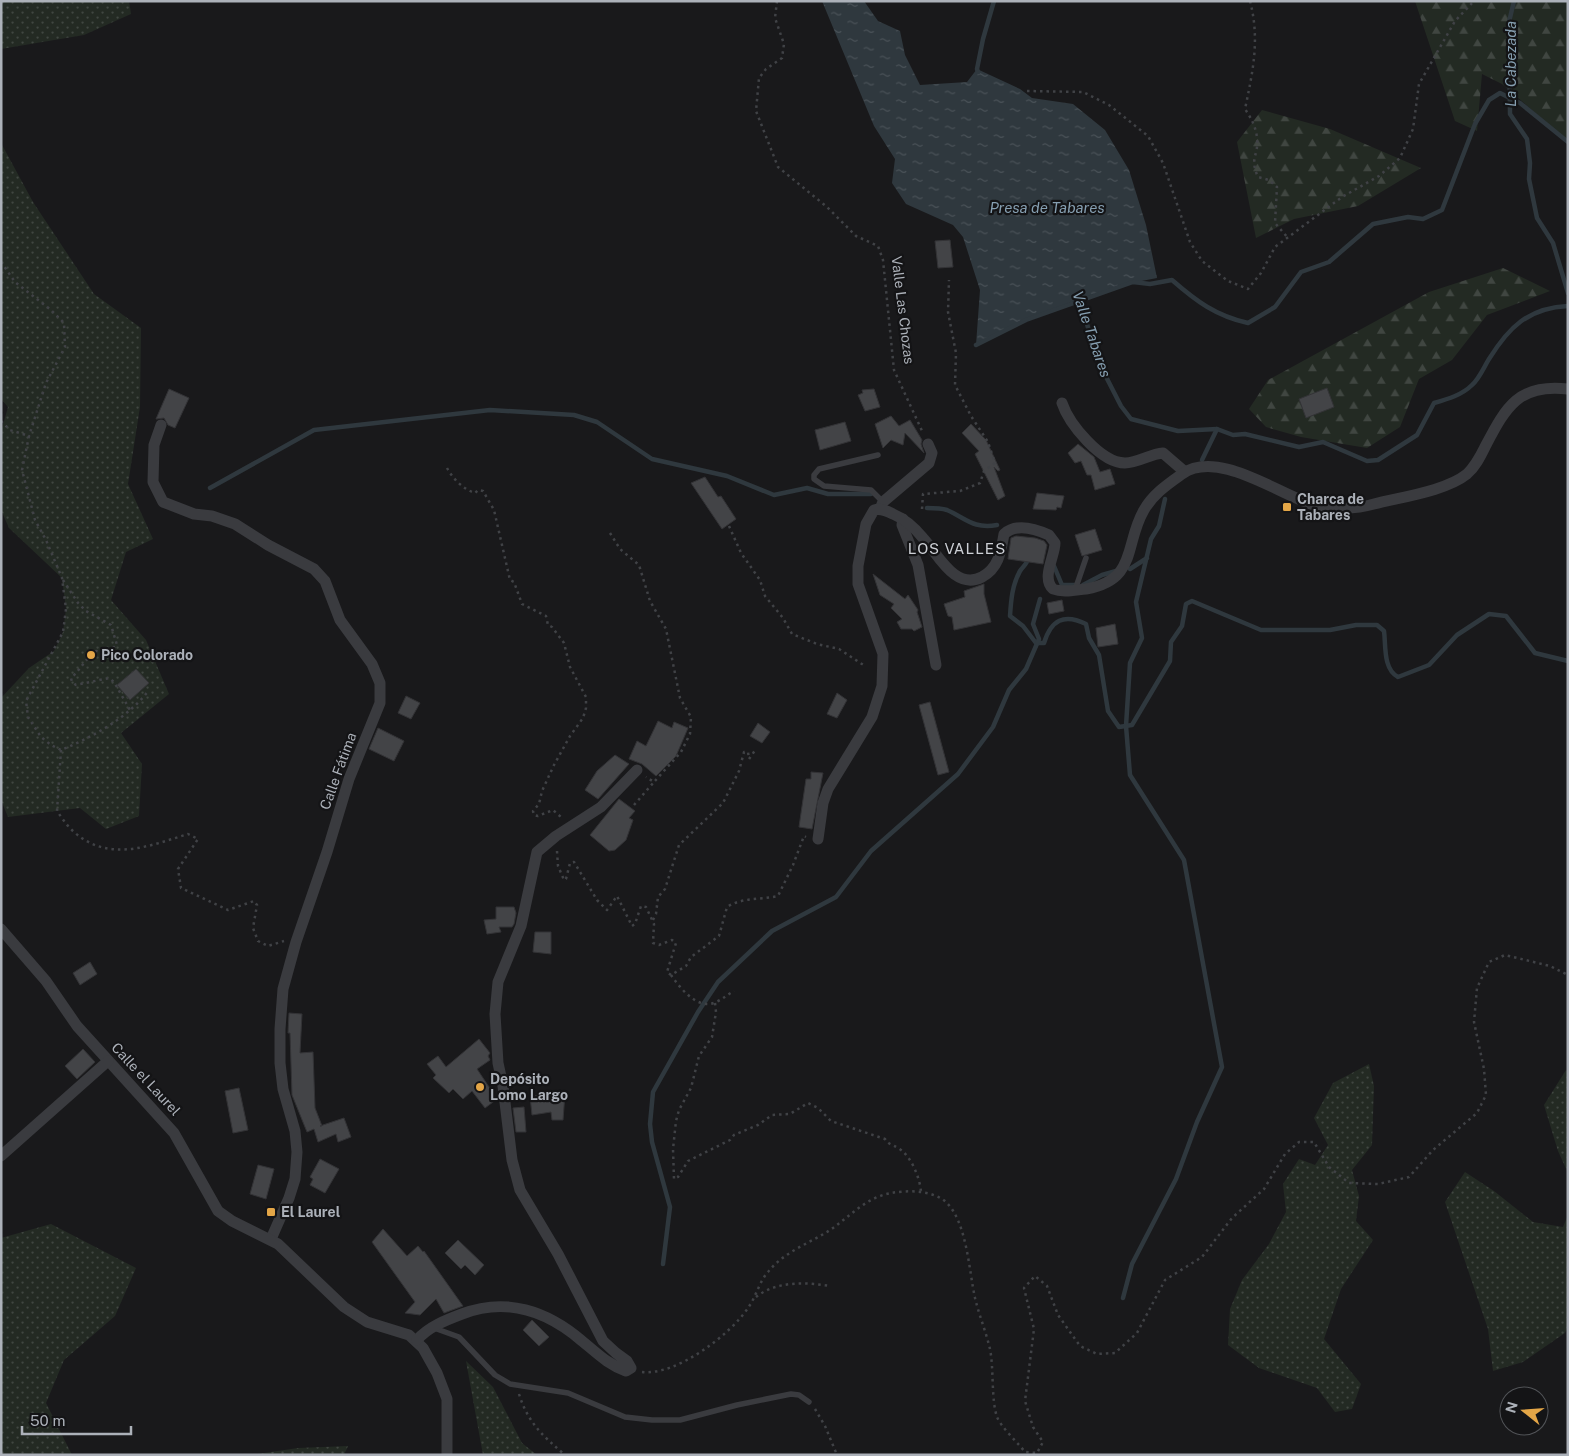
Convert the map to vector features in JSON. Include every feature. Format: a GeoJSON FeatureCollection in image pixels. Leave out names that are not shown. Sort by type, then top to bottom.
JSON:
{"type":"FeatureCollection","features":[{"type":"Feature","properties":{"kind":"street"},"geometry":{"type":"LineString","coordinates":[[881,506],[903,519],[925,539],[952,573],[965,579],[978,579],[995,567],[1004,534],[1008,530],[1030,529],[1044,533],[1052,538],[1055,543],[1048,575],[1050,586],[1058,591],[1094,587],[1116,577],[1124,569],[1139,521],[1148,504],[1162,489],[1185,472],[1200,468],[1219,468],[1238,473],[1314,505],[1332,508],[1371,505],[1457,480],[1473,468],[1499,419],[1511,404],[1530,392],[1540,389],[1568,389]]}},
{"type":"Feature","properties":{"kind":"street"},"geometry":{"type":"LineString","coordinates":[[1062,403],[1071,424],[1111,459],[1126,464],[1163,453],[1185,472]]}},
{"type":"Feature","properties":{"kind":"street","name":"Calle Fátima"},"geometry":{"type":"LineString","coordinates":[[161,425],[154,445],[153,482],[163,502],[194,514],[212,516],[235,524],[268,545],[314,569],[325,581],[340,620],[372,664],[380,684],[380,704],[376,717],[352,770],[327,852],[296,942],[283,989],[280,1029],[283,1089],[295,1131],[297,1152],[295,1178],[289,1198],[271,1239]]}},
{"type":"Feature","properties":{"kind":"street"},"geometry":{"type":"LineString","coordinates":[[818,839],[823,803],[828,789],[872,717],[882,686],[883,654],[859,591],[858,575],[868,519],[872,512],[929,463],[932,453],[928,444]]}},
{"type":"Feature","properties":{"kind":"street"},"geometry":{"type":"LineString","coordinates":[[903,519],[902,525],[918,565],[936,665]]}},
{"type":"Feature","properties":{"kind":"street"},"geometry":{"type":"LineString","coordinates":[[416,1340],[432,1328],[455,1316],[483,1307],[501,1305],[520,1307],[540,1315],[575,1335],[610,1364],[626,1371],[632,1368],[627,1361],[609,1348],[592,1321],[558,1254],[520,1190],[511,1154],[495,1035],[497,993],[504,963],[521,926],[534,859],[542,847],[556,836],[601,807],[636,770]]}},
{"type":"Feature","properties":{"kind":"street","name":"Calle el Laurel"},"geometry":{"type":"LineString","coordinates":[[1,929],[46,981],[77,1026],[174,1133],[193,1162],[218,1211],[244,1228],[271,1239]]}},
{"type":"Feature","properties":{"kind":"street"},"geometry":{"type":"LineString","coordinates":[[1,1156],[108,1061]]}},
{"type":"Feature","properties":{"kind":"street"},"geometry":{"type":"LineString","coordinates":[[271,1239],[344,1308],[367,1322],[400,1332],[416,1340],[437,1373],[446,1399],[447,1455]]}},
{"type":"Feature","properties":{"kind":"lane"},"geometry":{"type":"LineString","coordinates":[[878,455],[819,469],[815,471],[814,479],[824,486],[871,490],[881,506]]}},
{"type":"Feature","properties":{"kind":"lane"},"geometry":{"type":"LineString","coordinates":[[1075,590],[1086,558]]}},
{"type":"Feature","properties":{"kind":"lane"},"geometry":{"type":"LineString","coordinates":[[432,1328],[459,1337],[495,1375],[516,1386],[568,1393],[616,1414],[652,1420],[680,1420],[783,1395],[796,1394],[809,1402]]}},
{"type":"Feature","properties":{"kind":"path","name":"Valle Las Chozas"},"geometry":{"type":"LineString","coordinates":[[777,1],[775,18],[784,44],[782,58],[766,69],[759,78],[756,111],[778,167],[827,207],[856,236],[878,246],[884,260],[894,370],[928,444]]}},
{"type":"Feature","properties":{"kind":"path"},"geometry":{"type":"LineString","coordinates":[[1250,1],[1257,41],[1255,65],[1245,109],[1252,119],[1258,140],[1252,164],[1258,177],[1269,180],[1277,187],[1274,201],[1275,223],[1288,238]]}},
{"type":"Feature","properties":{"kind":"path"},"geometry":{"type":"LineString","coordinates":[[1028,91],[1083,92],[1109,105],[1148,136],[1163,163],[1190,242],[1202,261],[1228,281],[1248,289],[1275,247],[1342,197],[1379,176],[1400,158],[1413,130],[1419,84],[1456,21],[1474,1]]}},
{"type":"Feature","properties":{"kind":"path"},"geometry":{"type":"LineString","coordinates":[[1,262],[15,282],[51,310],[64,323],[65,347],[46,383],[29,436],[22,470],[35,520],[46,540],[62,578],[82,607],[111,625],[117,645],[106,653],[96,652],[86,659],[71,678],[72,682],[76,685],[109,678],[114,682],[130,710]]}},
{"type":"Feature","properties":{"kind":"path"},"geometry":{"type":"LineString","coordinates":[[922,509],[923,494],[948,493],[980,483],[984,470],[995,463],[988,442],[971,416],[955,385],[956,353],[948,312],[949,280]]}},
{"type":"Feature","properties":{"kind":"path"},"geometry":{"type":"LineString","coordinates":[[1,420],[10,430],[29,436]]}},
{"type":"Feature","properties":{"kind":"path"},"geometry":{"type":"LineString","coordinates":[[447,468],[450,475],[470,492],[475,494],[478,490],[483,491],[494,510],[510,580],[514,582],[522,604],[546,616],[548,625],[552,627],[564,643],[570,667],[586,697],[583,718],[568,740],[542,792],[539,804],[533,811],[534,815],[538,816],[553,810],[559,813],[561,818],[555,831],[558,866],[564,880],[566,879],[570,863],[574,862],[597,900],[607,910],[617,896],[632,926],[635,924],[641,906],[646,907],[653,920]]}},
{"type":"Feature","properties":{"kind":"path"},"geometry":{"type":"LineString","coordinates":[[728,526],[741,553],[760,580],[765,596],[783,618],[792,634],[811,643],[838,649],[865,666]]}},
{"type":"Feature","properties":{"kind":"path"},"geometry":{"type":"LineString","coordinates":[[610,533],[620,549],[639,565],[650,601],[666,629],[680,698],[691,717],[690,734],[681,752],[634,805]]}},
{"type":"Feature","properties":{"kind":"path"},"geometry":{"type":"LineString","coordinates":[[62,578],[66,609],[64,632],[26,700],[28,717],[41,737],[51,746],[62,750],[86,738],[130,710],[150,690]]}},
{"type":"Feature","properties":{"kind":"path"},"geometry":{"type":"LineString","coordinates":[[734,992],[715,1003],[699,1002],[682,990],[667,972],[676,944],[672,940],[659,944],[653,943],[653,920],[656,914],[658,897],[665,889],[679,844],[704,819],[721,806],[739,770],[744,752],[748,752],[749,759],[756,749]]}},
{"type":"Feature","properties":{"kind":"path"},"geometry":{"type":"LineString","coordinates":[[62,750],[57,811],[74,832],[106,850],[143,848],[188,834],[198,839],[178,869],[181,888],[228,910],[254,901],[257,905],[253,928],[258,941],[268,946],[286,941],[296,942]]}},
{"type":"Feature","properties":{"kind":"path"},"geometry":{"type":"LineString","coordinates":[[636,770],[654,782]]}},
{"type":"Feature","properties":{"kind":"path"},"geometry":{"type":"LineString","coordinates":[[671,975],[686,966],[691,956],[719,936],[727,907],[751,898],[762,899],[778,896],[804,836]]}},
{"type":"Feature","properties":{"kind":"path"},"geometry":{"type":"LineString","coordinates":[[632,1368],[642,1372],[658,1373],[686,1360],[732,1328],[755,1298],[762,1280],[775,1264],[788,1254],[829,1231],[861,1205],[889,1194],[921,1192],[933,1195],[946,1202],[959,1222],[975,1300],[990,1349],[997,1418],[1025,1452],[1037,1453],[1043,1442],[1033,1427],[1025,1401],[1034,1329],[1024,1288],[1035,1276],[1047,1286],[1058,1315],[1080,1346],[1097,1354],[1115,1353],[1137,1332],[1165,1280],[1202,1257],[1232,1218],[1264,1189],[1285,1154],[1299,1142],[1314,1142],[1330,1167],[1350,1183],[1378,1184],[1409,1177],[1433,1150],[1477,1113],[1486,1095],[1484,1069],[1474,1022],[1477,988],[1489,962],[1505,955],[1550,966],[1568,975]]}},
{"type":"Feature","properties":{"kind":"path"},"geometry":{"type":"LineString","coordinates":[[715,1003],[716,1012],[712,1037],[699,1056],[691,1088],[679,1110],[676,1121],[673,1149],[674,1180],[688,1161],[730,1140],[734,1135],[758,1125],[772,1115],[790,1114],[808,1103],[818,1108],[831,1121],[885,1139],[888,1144],[898,1148],[910,1162],[921,1184],[921,1192]]}},
{"type":"Feature","properties":{"kind":"path"},"geometry":{"type":"LineString","coordinates":[[755,1298],[770,1288],[784,1284],[830,1286]]}},
{"type":"Feature","properties":{"kind":"path"},"geometry":{"type":"LineString","coordinates":[[516,1386],[523,1406],[537,1431],[566,1455]]}},
{"type":"Feature","properties":{"kind":"path"},"geometry":{"type":"LineString","coordinates":[[809,1402],[825,1426],[837,1455]]}},
{"type":"Feature","properties":{"kind":"green space"},"geometry":{"type":"Polygon","coordinates":[[[1,1],[129,1],[131,14],[84,35],[1,49],[1,1]]]}},
{"type":"Feature","properties":{"kind":"green space"},"geometry":{"type":"Polygon","coordinates":[[[1415,1],[1568,1],[1568,141],[1502,84],[1482,74],[1477,131],[1455,121],[1415,1]]]}},
{"type":"Feature","properties":{"kind":"green space"},"geometry":{"type":"Polygon","coordinates":[[[1262,110],[1330,129],[1421,168],[1358,206],[1294,219],[1256,238],[1237,142],[1262,110]]]}},
{"type":"Feature","properties":{"kind":"green space"},"geometry":{"type":"Polygon","coordinates":[[[1,143],[33,202],[94,294],[141,328],[140,407],[128,484],[153,539],[126,552],[111,600],[146,640],[169,694],[121,733],[142,764],[139,816],[106,829],[80,808],[8,817],[1,800],[1,698],[29,668],[54,651],[63,632],[66,609],[62,578],[9,528],[1,510],[1,432],[8,407],[1,399],[1,143]]]}},
{"type":"Feature","properties":{"kind":"green space"},"geometry":{"type":"Polygon","coordinates":[[[1503,268],[1550,291],[1487,315],[1452,360],[1419,379],[1400,427],[1367,448],[1301,437],[1266,427],[1249,409],[1268,380],[1429,292],[1503,268]]]}},
{"type":"Feature","properties":{"kind":"green space"},"geometry":{"type":"Polygon","coordinates":[[[1369,1064],[1374,1086],[1372,1145],[1352,1170],[1359,1196],[1356,1221],[1373,1240],[1341,1289],[1324,1339],[1361,1384],[1352,1409],[1335,1412],[1317,1388],[1259,1368],[1228,1345],[1230,1309],[1242,1280],[1269,1244],[1286,1212],[1283,1184],[1299,1159],[1315,1165],[1328,1145],[1314,1118],[1333,1083],[1369,1064]]]}},
{"type":"Feature","properties":{"kind":"green space"},"geometry":{"type":"Polygon","coordinates":[[[1566,1070],[1568,1072],[1568,1173],[1558,1151],[1544,1105],[1566,1070]]]}},
{"type":"Feature","properties":{"kind":"green space"},"geometry":{"type":"Polygon","coordinates":[[[1465,1172],[1494,1191],[1533,1222],[1563,1227],[1568,1215],[1568,1327],[1565,1333],[1523,1362],[1493,1371],[1488,1329],[1445,1202],[1465,1172]]]}},
{"type":"Feature","properties":{"kind":"green space"},"geometry":{"type":"Polygon","coordinates":[[[51,1224],[136,1268],[115,1316],[64,1360],[46,1403],[72,1455],[1,1455],[1,1238],[51,1224]]]}},
{"type":"Feature","properties":{"kind":"green space"},"geometry":{"type":"Polygon","coordinates":[[[466,1361],[493,1387],[522,1443],[537,1455],[483,1455],[466,1361]]]}},
{"type":"Feature","properties":{"kind":"green space"},"geometry":{"type":"Polygon","coordinates":[[[348,1446],[344,1455],[251,1455],[298,1448],[348,1446]]]}},
{"type":"Feature","properties":{"kind":"water","name":"Presa de Tabares"},"geometry":{"type":"Polygon","coordinates":[[[822,1],[864,1],[878,21],[900,31],[905,55],[920,85],[967,82],[977,69],[1020,89],[1032,98],[1073,104],[1105,130],[1129,170],[1146,225],[1157,278],[1087,296],[1019,324],[976,345],[980,290],[963,237],[953,225],[906,204],[892,183],[895,159],[874,126],[822,1]]]}},
{"type":"Feature","properties":{"kind":"building"},"geometry":{"type":"Polygon","coordinates":[[[950,240],[953,267],[938,268],[935,241],[950,240]]]}},
{"type":"Feature","properties":{"kind":"building"},"geometry":{"type":"Polygon","coordinates":[[[1327,388],[1334,407],[1306,418],[1299,399],[1327,388]]]}},
{"type":"Feature","properties":{"kind":"building"},"geometry":{"type":"Polygon","coordinates":[[[169,389],[189,398],[175,428],[168,425],[164,418],[156,419],[169,389]]]}},
{"type":"Feature","properties":{"kind":"building"},"geometry":{"type":"Polygon","coordinates":[[[874,389],[880,407],[865,411],[858,395],[863,393],[862,390],[874,389]]]}},
{"type":"Feature","properties":{"kind":"building"},"geometry":{"type":"Polygon","coordinates":[[[891,416],[899,426],[910,420],[922,440],[921,444],[924,453],[905,433],[903,445],[891,440],[883,448],[875,424],[891,416]]]}},
{"type":"Feature","properties":{"kind":"building"},"geometry":{"type":"Polygon","coordinates":[[[845,422],[851,441],[820,450],[815,430],[845,422]]]}},
{"type":"Feature","properties":{"kind":"building"},"geometry":{"type":"Polygon","coordinates":[[[971,424],[986,440],[1000,470],[998,471],[994,467],[1005,496],[998,500],[975,454],[979,451],[962,433],[971,424]]]}},
{"type":"Feature","properties":{"kind":"building"},"geometry":{"type":"Polygon","coordinates":[[[1078,444],[1094,457],[1100,472],[1110,469],[1115,484],[1095,490],[1091,475],[1087,475],[1081,461],[1075,463],[1068,453],[1078,444]]]}},
{"type":"Feature","properties":{"kind":"building"},"geometry":{"type":"Polygon","coordinates":[[[705,477],[718,497],[721,496],[736,519],[722,529],[691,483],[705,477]]]}},
{"type":"Feature","properties":{"kind":"building"},"geometry":{"type":"Polygon","coordinates":[[[1037,493],[1064,496],[1061,508],[1057,507],[1056,510],[1033,509],[1037,493]]]}},
{"type":"Feature","properties":{"kind":"building"},"geometry":{"type":"Polygon","coordinates":[[[1095,529],[1102,550],[1082,556],[1075,535],[1095,529]]]}},
{"type":"Feature","properties":{"kind":"building"},"geometry":{"type":"Polygon","coordinates":[[[1016,536],[1044,541],[1047,545],[1043,564],[1008,559],[1011,538],[1016,536]]]}},
{"type":"Feature","properties":{"kind":"building"},"geometry":{"type":"Polygon","coordinates":[[[873,574],[905,599],[908,595],[918,610],[922,627],[914,631],[912,629],[901,629],[897,622],[902,619],[891,608],[894,604],[880,595],[873,574]]]}},
{"type":"Feature","properties":{"kind":"building"},"geometry":{"type":"Polygon","coordinates":[[[984,584],[984,594],[991,622],[954,630],[952,617],[948,616],[944,604],[965,597],[964,591],[984,584]]]}},
{"type":"Feature","properties":{"kind":"building"},"geometry":{"type":"Polygon","coordinates":[[[1062,600],[1064,611],[1049,614],[1047,603],[1062,600]]]}},
{"type":"Feature","properties":{"kind":"building"},"geometry":{"type":"Polygon","coordinates":[[[1115,624],[1118,644],[1098,647],[1096,628],[1115,624]]]}},
{"type":"Feature","properties":{"kind":"building"},"geometry":{"type":"Polygon","coordinates":[[[136,669],[149,683],[130,700],[117,685],[136,669]]]}},
{"type":"Feature","properties":{"kind":"building"},"geometry":{"type":"Polygon","coordinates":[[[837,693],[847,700],[837,718],[827,714],[837,693]]]}},
{"type":"Feature","properties":{"kind":"building"},"geometry":{"type":"Polygon","coordinates":[[[406,696],[420,703],[411,719],[398,713],[406,696]]]}},
{"type":"Feature","properties":{"kind":"building"},"geometry":{"type":"Polygon","coordinates":[[[930,702],[949,772],[938,775],[919,705],[930,702]]]}},
{"type":"Feature","properties":{"kind":"building"},"geometry":{"type":"Polygon","coordinates":[[[658,721],[672,728],[674,722],[688,728],[676,756],[656,776],[642,764],[629,759],[637,741],[646,746],[658,721]]]}},
{"type":"Feature","properties":{"kind":"building"},"geometry":{"type":"Polygon","coordinates":[[[758,723],[770,732],[762,743],[750,736],[758,723]]]}},
{"type":"Feature","properties":{"kind":"building"},"geometry":{"type":"Polygon","coordinates":[[[378,728],[404,741],[394,761],[369,749],[378,728]]]}},
{"type":"Feature","properties":{"kind":"building"},"geometry":{"type":"Polygon","coordinates":[[[615,755],[629,764],[598,799],[585,790],[597,771],[615,755]]]}},
{"type":"Feature","properties":{"kind":"building"},"geometry":{"type":"Polygon","coordinates":[[[811,772],[823,773],[812,829],[799,827],[806,779],[811,779],[811,772]]]}},
{"type":"Feature","properties":{"kind":"building"},"geometry":{"type":"Polygon","coordinates":[[[619,799],[635,811],[629,818],[633,820],[626,840],[615,850],[609,851],[590,835],[619,799]]]}},
{"type":"Feature","properties":{"kind":"building"},"geometry":{"type":"Polygon","coordinates":[[[496,907],[514,907],[516,913],[514,924],[512,927],[499,927],[501,932],[487,934],[484,920],[496,919],[496,907]]]}},
{"type":"Feature","properties":{"kind":"building"},"geometry":{"type":"Polygon","coordinates":[[[535,932],[551,932],[551,954],[533,952],[535,932]]]}},
{"type":"Feature","properties":{"kind":"building"},"geometry":{"type":"Polygon","coordinates":[[[90,962],[97,974],[80,985],[73,973],[90,962]]]}},
{"type":"Feature","properties":{"kind":"building"},"geometry":{"type":"Polygon","coordinates":[[[289,1013],[302,1014],[300,1053],[313,1052],[315,1108],[322,1125],[344,1118],[351,1137],[338,1142],[336,1134],[318,1142],[314,1129],[307,1132],[292,1095],[290,1033],[288,1033],[289,1013]]]}},
{"type":"Feature","properties":{"kind":"building"},"geometry":{"type":"Polygon","coordinates":[[[479,1039],[490,1053],[488,1056],[490,1060],[477,1069],[497,1099],[485,1108],[472,1091],[463,1099],[453,1089],[449,1093],[433,1078],[436,1075],[427,1064],[438,1056],[446,1067],[479,1039]]]}},
{"type":"Feature","properties":{"kind":"building"},"geometry":{"type":"Polygon","coordinates":[[[83,1049],[95,1062],[77,1079],[65,1066],[83,1049]]]}},
{"type":"Feature","properties":{"kind":"building"},"geometry":{"type":"Polygon","coordinates":[[[239,1088],[248,1130],[233,1133],[225,1091],[239,1088]]]}},
{"type":"Feature","properties":{"kind":"building"},"geometry":{"type":"Polygon","coordinates":[[[553,1093],[565,1093],[563,1120],[552,1120],[551,1112],[532,1115],[530,1096],[553,1095],[553,1093]]]}},
{"type":"Feature","properties":{"kind":"building"},"geometry":{"type":"Polygon","coordinates":[[[524,1107],[526,1132],[516,1132],[513,1108],[524,1107]]]}},
{"type":"Feature","properties":{"kind":"building"},"geometry":{"type":"Polygon","coordinates":[[[320,1159],[339,1169],[325,1193],[310,1185],[313,1179],[310,1177],[320,1159]]]}},
{"type":"Feature","properties":{"kind":"building"},"geometry":{"type":"Polygon","coordinates":[[[258,1165],[274,1169],[266,1199],[250,1194],[258,1165]]]}},
{"type":"Feature","properties":{"kind":"building"},"geometry":{"type":"Polygon","coordinates":[[[383,1229],[407,1256],[418,1246],[424,1251],[463,1306],[444,1313],[436,1299],[420,1315],[405,1313],[415,1302],[372,1242],[383,1229]]]}},
{"type":"Feature","properties":{"kind":"building"},"geometry":{"type":"Polygon","coordinates":[[[458,1240],[484,1265],[475,1275],[465,1265],[461,1269],[445,1253],[458,1240]]]}},
{"type":"Feature","properties":{"kind":"building"},"geometry":{"type":"Polygon","coordinates":[[[532,1320],[549,1337],[539,1346],[523,1330],[532,1320]]]}},
{"type":"Feature","properties":{"kind":"waterway"},"geometry":{"type":"LineString","coordinates":[[978,72],[983,39],[994,1]]}},
{"type":"Feature","properties":{"kind":"waterway","name":"La Cabezada"},"geometry":{"type":"LineString","coordinates":[[1514,1],[1509,22],[1510,114],[1527,139],[1530,163],[1529,179],[1537,218],[1553,243],[1568,293]]}},
{"type":"Feature","properties":{"kind":"waterway"},"geometry":{"type":"LineString","coordinates":[[976,345],[1026,320],[1133,282],[1150,284],[1172,280],[1207,307],[1248,323],[1275,307],[1301,272],[1329,262],[1373,224],[1408,217],[1423,219],[1442,210],[1475,124],[1489,100],[1500,93],[1520,103],[1568,142]]}},
{"type":"Feature","properties":{"kind":"waterway","name":"Valle Tabares"},"geometry":{"type":"LineString","coordinates":[[1078,296],[1100,365],[1121,406],[1131,419],[1178,431],[1217,429],[1233,435],[1245,434],[1299,447],[1323,442],[1367,461],[1378,460],[1417,435],[1434,403],[1459,394],[1472,385],[1496,348],[1521,321],[1542,311],[1568,306]]}},
{"type":"Feature","properties":{"kind":"waterway"},"geometry":{"type":"LineString","coordinates":[[210,488],[314,430],[490,410],[574,415],[597,422],[652,459],[727,476],[774,495],[807,488],[828,494],[871,494]]}},
{"type":"Feature","properties":{"kind":"waterway"},"geometry":{"type":"LineString","coordinates":[[1202,460],[1217,429]]}},
{"type":"Feature","properties":{"kind":"waterway"},"geometry":{"type":"LineString","coordinates":[[1123,1298],[1132,1264],[1176,1179],[1197,1122],[1222,1067],[1184,860],[1130,775],[1126,726],[1130,663],[1142,638],[1136,602],[1151,539],[1159,526],[1165,499]]}},
{"type":"Feature","properties":{"kind":"waterway"},"geometry":{"type":"LineString","coordinates":[[927,508],[947,510],[982,526],[997,525]]}},
{"type":"Feature","properties":{"kind":"waterway"},"geometry":{"type":"LineString","coordinates":[[1028,557],[1015,582],[1010,616],[1023,626],[1036,643],[1044,643],[1050,629],[1059,621],[1071,619],[1086,624],[1089,638],[1099,655],[1108,711],[1119,727],[1132,725],[1170,661],[1171,642],[1182,626],[1186,604],[1192,601],[1261,630],[1330,630],[1356,625],[1377,625],[1384,631],[1386,657],[1390,669],[1398,677],[1429,665],[1457,635],[1489,614],[1506,616],[1535,653],[1568,661]]}},
{"type":"Feature","properties":{"kind":"waterway"},"geometry":{"type":"LineString","coordinates":[[1130,569],[1147,558]]}},
{"type":"Feature","properties":{"kind":"waterway"},"geometry":{"type":"LineString","coordinates":[[1054,566],[1062,585],[1075,585]]}},
{"type":"Feature","properties":{"kind":"waterway"},"geometry":{"type":"LineString","coordinates":[[1083,585],[1102,575],[1116,571]]}},
{"type":"Feature","properties":{"kind":"waterway"},"geometry":{"type":"LineString","coordinates":[[663,1264],[670,1207],[652,1142],[650,1124],[653,1092],[698,1012],[718,982],[772,931],[836,897],[871,851],[958,774],[993,727],[1009,690],[1026,669],[1039,639],[1033,624],[1040,599]]}},
{"type":"Feature","properties":{"kind":"place","name":"Charca de Tabares"},"geometry":{"type":"Point","coordinates":[1287,507]}},
{"type":"Feature","properties":{"kind":"place","name":"Pico Colorado"},"geometry":{"type":"Point","coordinates":[91,655]}},
{"type":"Feature","properties":{"kind":"place","name":"Depósito Lomo Largo"},"geometry":{"type":"Point","coordinates":[480,1087]}},
{"type":"Feature","properties":{"kind":"place","name":"El Laurel"},"geometry":{"type":"Point","coordinates":[271,1212]}},
{"type":"Feature","properties":{"kind":"district","name":"LOS VALLES"},"geometry":{"type":"Point","coordinates":[957,548]}}]}
